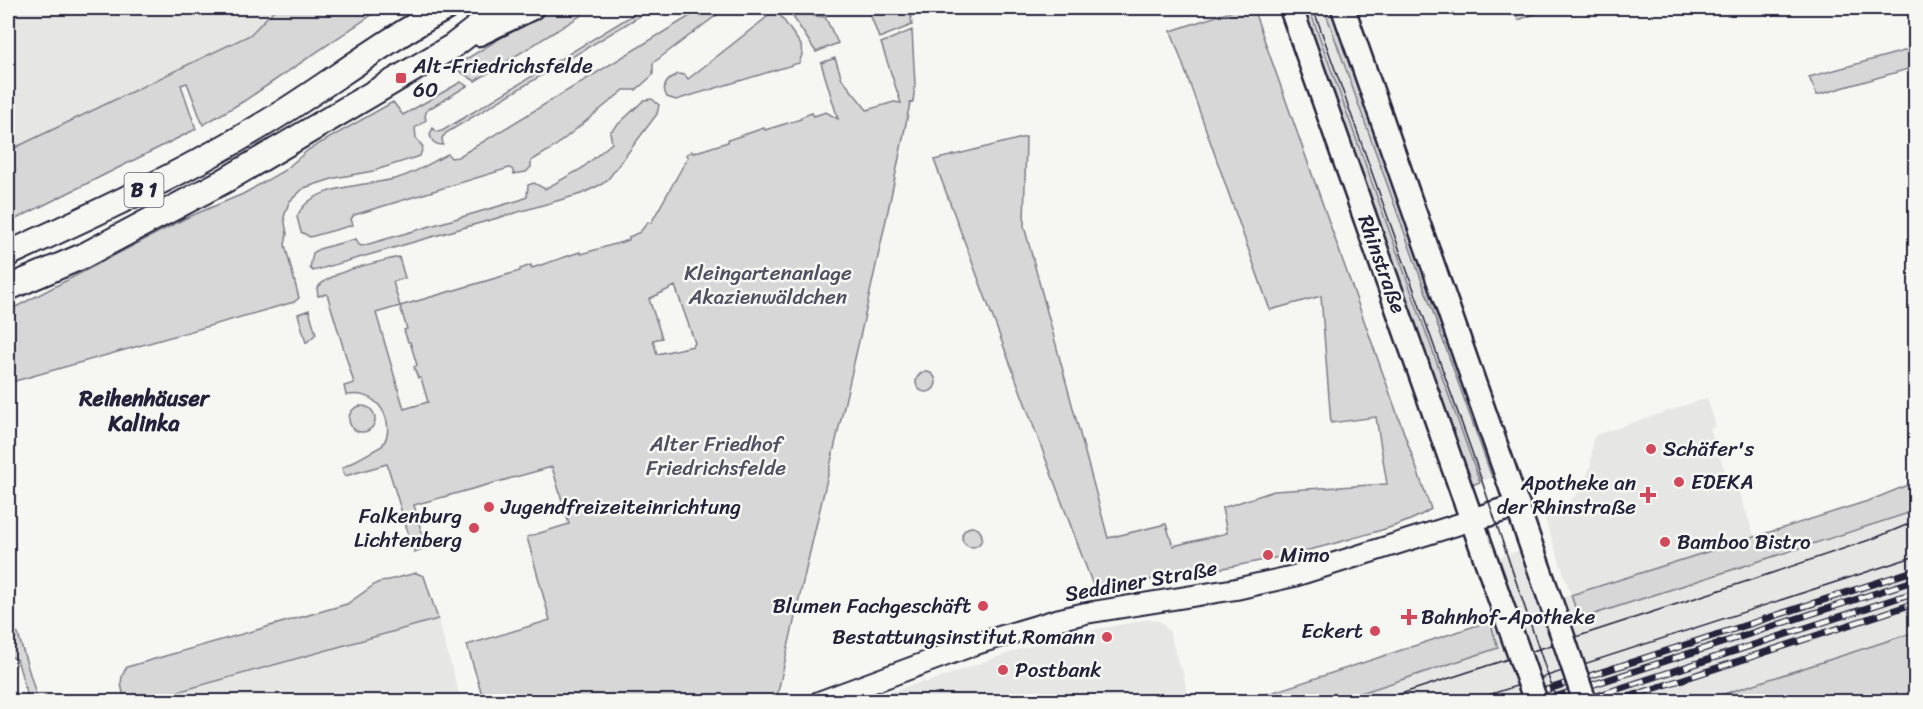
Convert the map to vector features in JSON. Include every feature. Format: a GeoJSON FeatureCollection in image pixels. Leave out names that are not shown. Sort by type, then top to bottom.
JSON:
{"type":"FeatureCollection","features":[{"type":"Feature","properties":{"kind":"main road","name":"B 1"},"geometry":{"type":"LineString","coordinates":[[8,288],[83,256],[224,181],[453,46],[502,8]]}},
{"type":"Feature","properties":{"kind":"main road"},"geometry":{"type":"LineString","coordinates":[[453,46],[532,8]]}},
{"type":"Feature","properties":{"kind":"main road","name":"Rhinstraße"},"geometry":{"type":"LineString","coordinates":[[1290,8],[1536,702]]}},
{"type":"Feature","properties":{"kind":"main road"},"geometry":{"type":"LineString","coordinates":[[1343,8],[1585,702]]}},
{"type":"Feature","properties":{"kind":"main road","name":"B 1"},"geometry":{"type":"LineString","coordinates":[[8,254],[122,202],[206,158],[276,117],[439,10]]}},
{"type":"Feature","properties":{"kind":"main road"},"geometry":{"type":"LineString","coordinates":[[8,305],[83,256]]}},
{"type":"Feature","properties":{"kind":"main road"},"geometry":{"type":"LineString","coordinates":[[1472,520],[1518,505]]}},
{"type":"Feature","properties":{"kind":"street","name":"Seddiner Straße"},"geometry":{"type":"LineString","coordinates":[[820,700],[976,644],[1056,620],[1086,613],[1236,589],[1294,576],[1472,520]]}},
{"type":"Feature","properties":{"kind":"shaded area"},"geometry":{"type":"Polygon","coordinates":[[[8,8],[276,8],[250,35],[8,151],[8,8]]]}},
{"type":"Feature","properties":{"kind":"shaded area"},"geometry":{"type":"Polygon","coordinates":[[[1309,8],[1324,8],[1492,477],[1480,482],[1309,8]]]}},
{"type":"Feature","properties":{"kind":"shaded area"},"geometry":{"type":"Polygon","coordinates":[[[1707,398],[1716,426],[1710,428],[1729,483],[1735,481],[1755,538],[1571,595],[1544,516],[1566,505],[1581,490],[1591,465],[1593,440],[1596,435],[1707,398]]]}},
{"type":"Feature","properties":{"kind":"shaded area"},"geometry":{"type":"Polygon","coordinates":[[[1915,511],[1915,632],[1702,701],[1337,702],[1498,648],[1490,621],[1510,614],[1491,560],[1524,549],[1543,604],[1571,595],[1579,619],[1915,511]]]}},
{"type":"Feature","properties":{"kind":"shaded area"},"geometry":{"type":"Polygon","coordinates":[[[438,619],[461,701],[145,702],[438,619]]]}},
{"type":"Feature","properties":{"kind":"shaded area"},"geometry":{"type":"Polygon","coordinates":[[[1150,619],[1161,622],[1169,631],[1180,669],[1182,668],[1189,701],[887,702],[885,694],[924,681],[925,683],[1023,648],[1066,635],[1150,619]]]}},
{"type":"Feature","properties":{"kind":"green space"},"geometry":{"type":"Polygon","coordinates":[[[276,8],[382,8],[244,101],[203,125],[187,83],[181,85],[196,129],[8,223],[8,151],[250,35],[276,8]]]}},
{"type":"Feature","properties":{"kind":"green space"},"geometry":{"type":"Polygon","coordinates":[[[550,8],[580,8],[582,15],[475,81],[453,67],[550,8]]]}},
{"type":"Feature","properties":{"kind":"green space"},"geometry":{"type":"Polygon","coordinates":[[[644,8],[653,8],[446,133],[442,138],[443,145],[436,144],[431,139],[430,134],[433,128],[437,132],[442,131],[644,8]]]}},
{"type":"Feature","properties":{"kind":"green space"},"geometry":{"type":"Polygon","coordinates":[[[703,8],[726,8],[653,63],[653,75],[636,90],[624,90],[553,148],[531,161],[531,167],[526,172],[514,174],[509,168],[354,215],[351,219],[353,225],[310,237],[301,232],[297,217],[304,206],[314,198],[341,188],[405,176],[448,154],[451,158],[458,157],[703,8]]]}},
{"type":"Feature","properties":{"kind":"green space"},"geometry":{"type":"Polygon","coordinates":[[[807,8],[814,16],[825,17],[838,43],[816,52],[788,9],[807,8]]]}},
{"type":"Feature","properties":{"kind":"green space"},"geometry":{"type":"Polygon","coordinates":[[[868,8],[910,8],[912,25],[879,38],[868,8]]]}},
{"type":"Feature","properties":{"kind":"green space"},"geometry":{"type":"Polygon","coordinates":[[[1241,8],[1253,8],[1431,509],[1392,527],[1318,548],[1223,568],[1094,588],[934,160],[1026,137],[1024,226],[1108,538],[1166,524],[1173,546],[1227,533],[1222,508],[1274,491],[1387,484],[1376,417],[1331,423],[1321,296],[1270,310],[1171,31],[1241,8]]]}},
{"type":"Feature","properties":{"kind":"green space"},"geometry":{"type":"Polygon","coordinates":[[[1303,8],[1309,8],[1480,482],[1472,485],[1303,8]]]}},
{"type":"Feature","properties":{"kind":"green space"},"geometry":{"type":"Polygon","coordinates":[[[1324,8],[1336,8],[1499,475],[1492,477],[1324,8]]]}},
{"type":"Feature","properties":{"kind":"green space"},"geometry":{"type":"Polygon","coordinates":[[[1514,8],[1552,8],[1518,20],[1514,8]]]}},
{"type":"Feature","properties":{"kind":"green space"},"geometry":{"type":"Polygon","coordinates":[[[763,9],[778,12],[801,45],[802,55],[799,63],[676,100],[667,97],[664,89],[668,81],[678,74],[685,75],[688,79],[767,17],[763,9]]]}},
{"type":"Feature","properties":{"kind":"green space"},"geometry":{"type":"Polygon","coordinates":[[[912,30],[915,85],[913,102],[910,103],[862,328],[776,701],[484,701],[467,645],[550,620],[527,537],[569,524],[552,467],[414,505],[426,548],[414,552],[387,464],[345,476],[342,468],[382,446],[386,439],[387,423],[385,415],[376,402],[361,395],[346,395],[344,386],[354,383],[327,294],[318,296],[317,288],[333,276],[343,272],[399,257],[405,278],[393,282],[400,306],[520,271],[531,265],[532,268],[580,252],[581,254],[629,240],[629,237],[640,232],[648,222],[651,223],[688,157],[686,155],[692,151],[693,153],[764,128],[765,130],[801,119],[812,113],[814,116],[826,112],[838,119],[821,63],[835,58],[842,79],[867,110],[894,102],[901,103],[881,43],[912,30]],[[675,286],[649,299],[662,338],[653,340],[657,354],[693,346],[695,343],[675,286]],[[400,306],[376,313],[404,409],[428,402],[421,378],[418,378],[414,367],[417,365],[404,330],[407,329],[400,306]]]}},
{"type":"Feature","properties":{"kind":"green space"},"geometry":{"type":"Polygon","coordinates":[[[1915,48],[1915,67],[1817,95],[1809,77],[1915,48]]]}},
{"type":"Feature","properties":{"kind":"green space"},"geometry":{"type":"Polygon","coordinates":[[[461,82],[467,86],[427,110],[426,120],[415,128],[416,138],[423,147],[420,156],[373,171],[335,178],[304,188],[289,202],[284,217],[287,234],[285,245],[299,298],[294,302],[8,383],[8,311],[186,218],[243,194],[285,170],[308,150],[393,102],[403,115],[461,82]]]}},
{"type":"Feature","properties":{"kind":"green space"},"geometry":{"type":"Polygon","coordinates":[[[652,99],[659,105],[657,114],[602,184],[581,194],[313,271],[310,268],[313,253],[319,249],[356,239],[362,246],[520,200],[527,197],[528,185],[534,183],[545,189],[581,169],[612,143],[610,132],[644,100],[652,99]]]}},
{"type":"Feature","properties":{"kind":"green space"},"geometry":{"type":"Polygon","coordinates":[[[309,310],[316,334],[306,343],[298,314],[309,310]]]}},
{"type":"Feature","properties":{"kind":"green space"},"geometry":{"type":"Polygon","coordinates":[[[926,372],[933,375],[936,382],[933,389],[926,392],[919,389],[916,382],[919,375],[926,372]]]}},
{"type":"Feature","properties":{"kind":"green space"},"geometry":{"type":"Polygon","coordinates":[[[362,406],[371,410],[375,419],[371,428],[362,432],[353,428],[349,419],[353,410],[362,406]]]}},
{"type":"Feature","properties":{"kind":"green space"},"geometry":{"type":"Polygon","coordinates":[[[1915,482],[1915,511],[1579,619],[1571,595],[1871,500],[1915,482]]]}},
{"type":"Feature","properties":{"kind":"green space"},"geometry":{"type":"Polygon","coordinates":[[[972,527],[979,530],[982,537],[979,544],[972,547],[965,544],[962,537],[965,530],[972,527]]]}},
{"type":"Feature","properties":{"kind":"green space"},"geometry":{"type":"Polygon","coordinates":[[[416,573],[424,576],[438,619],[145,701],[126,701],[121,684],[127,667],[347,604],[377,583],[416,573]]]}},
{"type":"Feature","properties":{"kind":"green space"},"geometry":{"type":"Polygon","coordinates":[[[1490,621],[1498,648],[1337,701],[1246,701],[1490,621]]]}},
{"type":"Feature","properties":{"kind":"green space"},"geometry":{"type":"Polygon","coordinates":[[[14,631],[18,634],[38,701],[29,701],[17,659],[8,656],[8,633],[14,631]]]}},
{"type":"Feature","properties":{"kind":"green space"},"geometry":{"type":"Polygon","coordinates":[[[1915,632],[1915,701],[1702,701],[1915,632]]]}},
{"type":"Feature","properties":{"kind":"tram line"},"geometry":{"type":"LineString","coordinates":[[1313,8],[1472,452],[1557,702]]}},
{"type":"Feature","properties":{"kind":"tram line"},"geometry":{"type":"LineString","coordinates":[[1376,702],[1763,576],[1875,538],[1916,521]]}},
{"type":"Feature","properties":{"kind":"tram line"},"geometry":{"type":"LineString","coordinates":[[1467,702],[1916,556]]}},
{"type":"Feature","properties":{"kind":"railway"},"geometry":{"type":"LineString","coordinates":[[1509,702],[1916,570]]}},
{"type":"Feature","properties":{"kind":"railway"},"geometry":{"type":"LineString","coordinates":[[1539,702],[1916,580]]}},
{"type":"Feature","properties":{"kind":"railway"},"geometry":{"type":"LineString","coordinates":[[1578,702],[1916,592]]}},
{"type":"Feature","properties":{"kind":"railway"},"geometry":{"type":"LineString","coordinates":[[1613,702],[1916,603]]}},
{"type":"Feature","properties":{"kind":"place","name":"Alt-Friedrichsfelde 60"},"geometry":{"type":"Point","coordinates":[401,78]}},
{"type":"Feature","properties":{"kind":"place","name":"Schäfer's"},"geometry":{"type":"Point","coordinates":[1651,449]}},
{"type":"Feature","properties":{"kind":"place","name":"EDEKA"},"geometry":{"type":"Point","coordinates":[1679,482]}},
{"type":"Feature","properties":{"kind":"place","name":"Apotheke an der Rhinstraße"},"geometry":{"type":"Point","coordinates":[1648,495]}},
{"type":"Feature","properties":{"kind":"place","name":"Jugendfreizeiteinrichtung"},"geometry":{"type":"Point","coordinates":[489,507]}},
{"type":"Feature","properties":{"kind":"place","name":"Falkenburg Lichtenberg"},"geometry":{"type":"Point","coordinates":[474,528]}},
{"type":"Feature","properties":{"kind":"place","name":"Bamboo Bistro"},"geometry":{"type":"Point","coordinates":[1665,542]}},
{"type":"Feature","properties":{"kind":"place","name":"Mimo"},"geometry":{"type":"Point","coordinates":[1268,555]}},
{"type":"Feature","properties":{"kind":"place","name":"Blumen Fachgeschäft"},"geometry":{"type":"Point","coordinates":[983,606]}},
{"type":"Feature","properties":{"kind":"place","name":"Bahnhof-Apotheke"},"geometry":{"type":"Point","coordinates":[1409,617]}},
{"type":"Feature","properties":{"kind":"place","name":"Eckert"},"geometry":{"type":"Point","coordinates":[1375,631]}},
{"type":"Feature","properties":{"kind":"place","name":"Bestattungsinstitut Romann"},"geometry":{"type":"Point","coordinates":[1107,637]}},
{"type":"Feature","properties":{"kind":"place","name":"Postbank"},"geometry":{"type":"Point","coordinates":[1003,670]}},
{"type":"Feature","properties":{"kind":"district","name":"Reihenhäuser Kalinka"},"geometry":{"type":"Point","coordinates":[144,410]}},
{"type":"Feature","properties":{"kind":"park label","name":"Kleingartenanlage Akazienwäldchen"},"geometry":{"type":"Point","coordinates":[768,285]}},
{"type":"Feature","properties":{"kind":"park label","name":"Alter Friedhof Friedrichsfelde"},"geometry":{"type":"Point","coordinates":[716,456]}}]}
